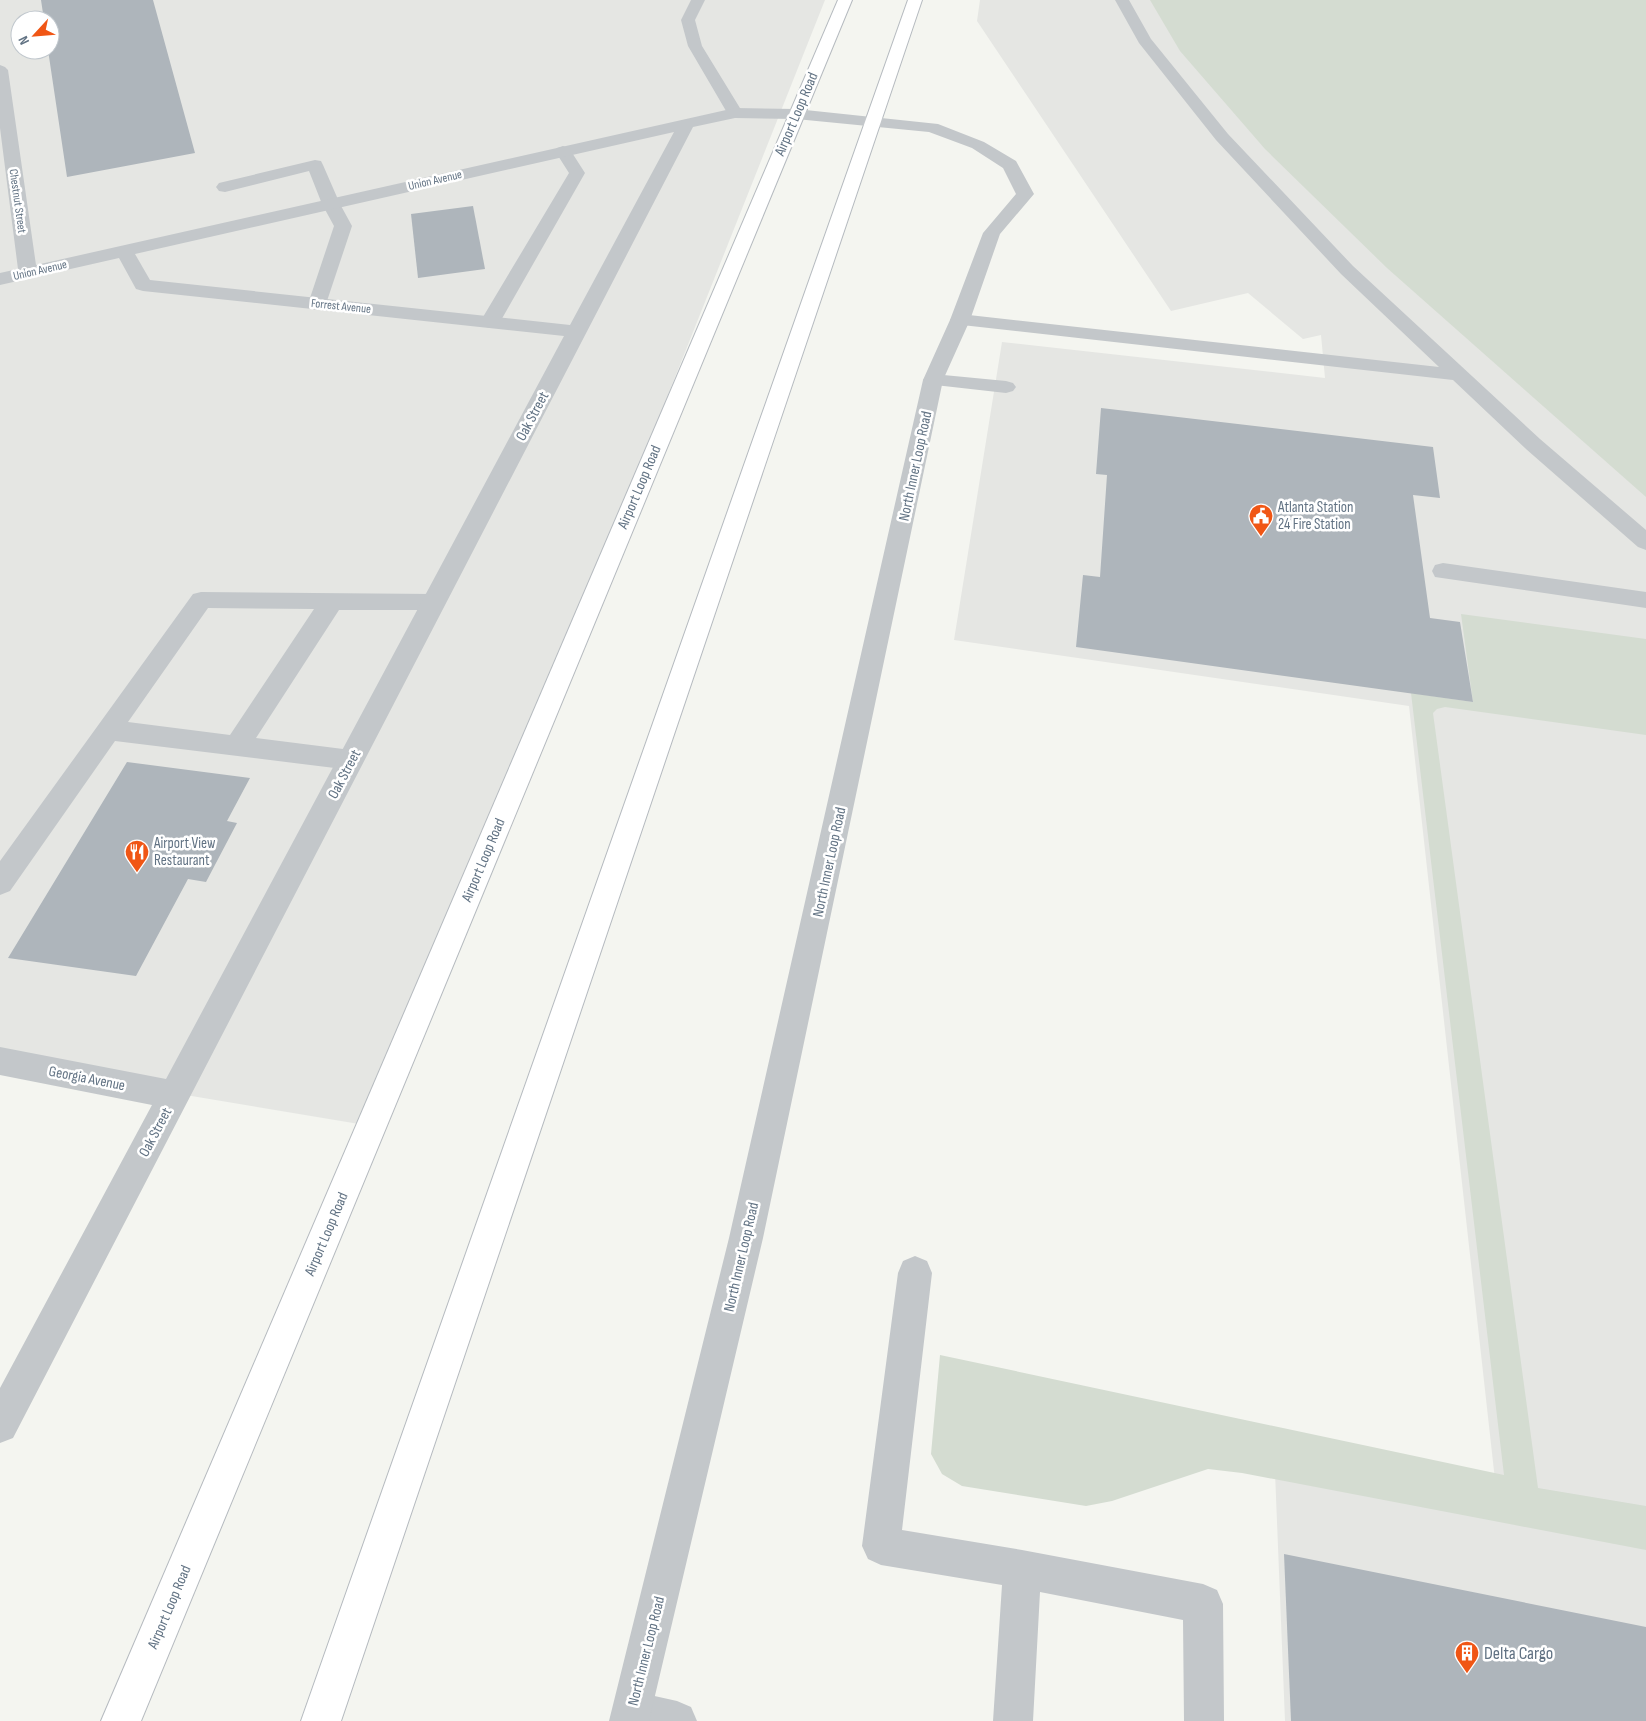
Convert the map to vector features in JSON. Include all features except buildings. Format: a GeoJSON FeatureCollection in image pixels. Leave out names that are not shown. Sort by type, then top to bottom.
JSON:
{"type":"FeatureCollection","features":[{"type":"Feature","properties":{"kind":"main road","name":"Airport Loop Road"},"geometry":{"type":"LineString","coordinates":[[121,1721],[845,0]]}},
{"type":"Feature","properties":{"kind":"main road"},"geometry":{"type":"LineString","coordinates":[[322,1721],[915,0]]}},
{"type":"Feature","properties":{"kind":"street"},"geometry":{"type":"LineString","coordinates":[[698,0],[688,20],[695,46],[735,113]]}},
{"type":"Feature","properties":{"kind":"street"},"geometry":{"type":"LineString","coordinates":[[1122,0],[1144,40],[1222,137],[1347,270],[1533,444],[1646,542]]}},
{"type":"Feature","properties":{"kind":"street","name":"Chestnut Street"},"geometry":{"type":"LineString","coordinates":[[0,70],[28,273]]}},
{"type":"Feature","properties":{"kind":"street","name":"Union Avenue"},"geometry":{"type":"LineString","coordinates":[[0,279],[735,113],[796,114],[873,120]]}},
{"type":"Feature","properties":{"kind":"street","name":"North Inner Loop Road"},"geometry":{"type":"LineString","coordinates":[[630,1716],[746,1238],[933,380],[960,320],[992,233],[1025,194],[1010,166],[978,145],[932,126],[873,120]]}},
{"type":"Feature","properties":{"kind":"street","name":"Oak Street"},"geometry":{"type":"LineString","coordinates":[[0,1425],[687,123]]}},
{"type":"Feature","properties":{"kind":"street"},"geometry":{"type":"LineString","coordinates":[[490,322],[577,173],[563,151]]}},
{"type":"Feature","properties":{"kind":"street"},"geometry":{"type":"LineString","coordinates":[[225,187],[315,165],[331,204],[343,226],[317,304]]}},
{"type":"Feature","properties":{"kind":"street","name":"Forrest Avenue"},"geometry":{"type":"LineString","coordinates":[[124,251],[144,285],[577,332]]}},
{"type":"Feature","properties":{"kind":"street"},"geometry":{"type":"LineString","coordinates":[[960,320],[1459,375]]}},
{"type":"Feature","properties":{"kind":"street"},"geometry":{"type":"LineString","coordinates":[[933,380],[1006,387]]}},
{"type":"Feature","properties":{"kind":"street"},"geometry":{"type":"LineString","coordinates":[[1443,571],[1646,600]]}},
{"type":"Feature","properties":{"kind":"street"},"geometry":{"type":"LineString","coordinates":[[0,883],[201,600],[434,602]]}},
{"type":"Feature","properties":{"kind":"street"},"geometry":{"type":"LineString","coordinates":[[237,746],[332,601]]}},
{"type":"Feature","properties":{"kind":"street"},"geometry":{"type":"LineString","coordinates":[[108,730],[351,760]]}},
{"type":"Feature","properties":{"kind":"street","name":"Georgia Avenue"},"geometry":{"type":"LineString","coordinates":[[0,1061],[174,1095]]}},
{"type":"Feature","properties":{"kind":"street"},"geometry":{"type":"LineString","coordinates":[[915,1273],[881,1546],[1022,1568],[1203,1604],[1204,1721]]}},
{"type":"Feature","properties":{"kind":"street"},"geometry":{"type":"LineString","coordinates":[[1013,1721],[1022,1568]]}},
{"type":"Feature","properties":{"kind":"street"},"geometry":{"type":"LineString","coordinates":[[630,1716],[677,1721]]}},
{"type":"Feature","properties":{"kind":"shaded area"},"geometry":{"type":"Polygon","coordinates":[[[0,0],[825,0],[377,1127],[0,1064],[0,0]]]}},
{"type":"Feature","properties":{"kind":"shaded area"},"geometry":{"type":"Polygon","coordinates":[[[980,0],[1646,0],[1646,1721],[1285,1721],[1274,1447],[1496,1489],[1409,706],[954,640],[1002,342],[1325,378],[1321,335],[1303,339],[1248,293],[1171,311],[977,21],[980,0]]]}},
{"type":"Feature","properties":{"kind":"shaded area"},"geometry":{"type":"Polygon","coordinates":[[[1150,0],[1646,0],[1646,497],[1387,268],[1265,149],[1180,51],[1150,0]]]}},
{"type":"Feature","properties":{"kind":"shaded area"},"geometry":{"type":"Polygon","coordinates":[[[1461,614],[1646,639],[1646,735],[1445,707],[1437,709],[1433,713],[1538,1488],[1646,1506],[1646,1550],[1242,1473],[1208,1469],[1112,1501],[1086,1506],[962,1486],[942,1474],[931,1454],[940,1355],[1504,1475],[1411,693],[1473,702],[1461,614]]]}},
{"type":"Feature","properties":{"kind":"place","name":"Atlanta Station 24 Fire Station"},"geometry":{"type":"Point","coordinates":[1261,537]}},
{"type":"Feature","properties":{"kind":"place","name":"Airport View Restaurant"},"geometry":{"type":"Point","coordinates":[137,873]}},
{"type":"Feature","properties":{"kind":"place","name":"Delta Cargo"},"geometry":{"type":"Point","coordinates":[1467,1674]}}]}
